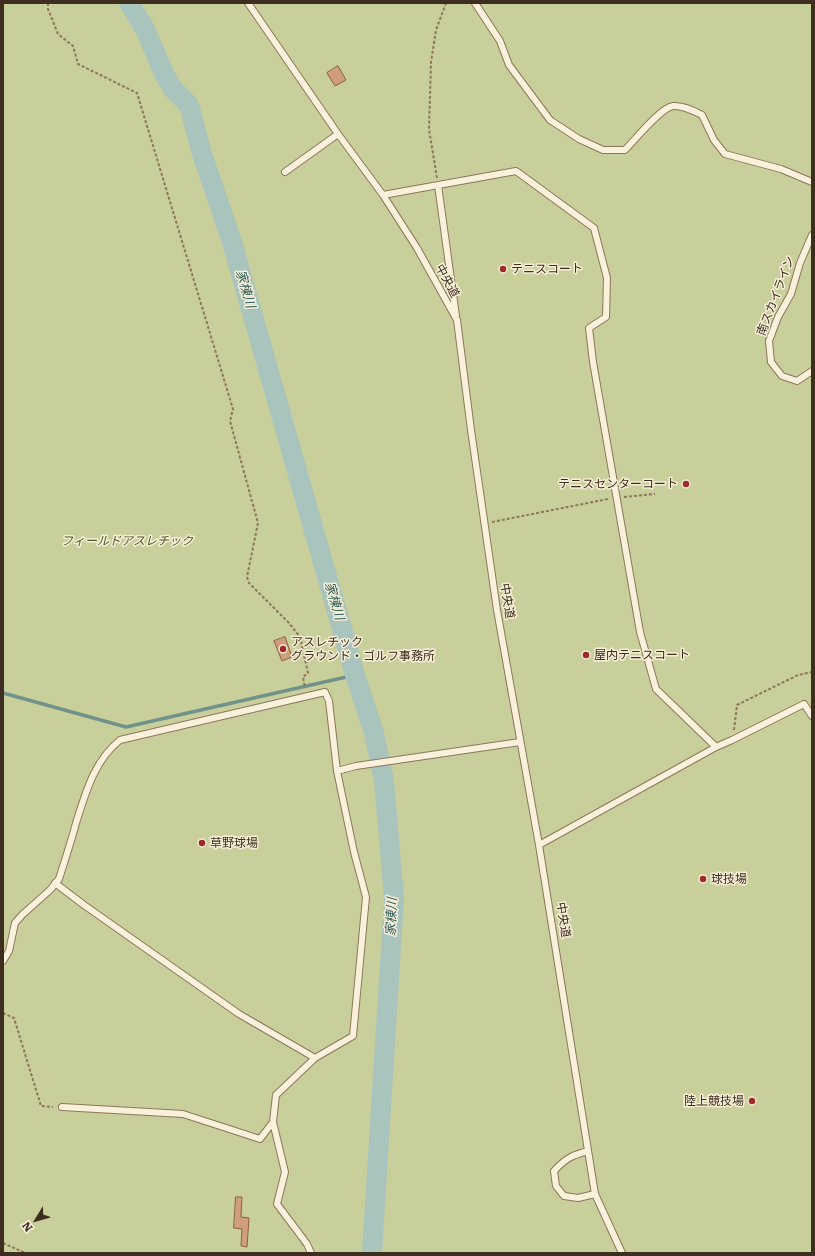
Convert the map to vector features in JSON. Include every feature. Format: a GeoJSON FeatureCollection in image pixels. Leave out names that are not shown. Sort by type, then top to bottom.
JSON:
{"type":"FeatureCollection","features":[{"type":"Feature","properties":{"kind":"lane","name":"中央道"},"geometry":{"type":"LineString","coordinates":[[248,3],[338,134],[383,194],[457,320],[497,610],[539,845],[588,1151],[596,1194],[622,1253]]}},
{"type":"Feature","properties":{"kind":"lane"},"geometry":{"type":"LineString","coordinates":[[475,3],[500,41],[509,65],[534,100],[550,120],[579,139],[603,150],[625,150],[659,114],[672,106],[686,108],[702,115],[714,140],[725,154],[781,169],[812,182]]}},
{"type":"Feature","properties":{"kind":"lane"},"geometry":{"type":"LineString","coordinates":[[285,172],[338,134]]}},
{"type":"Feature","properties":{"kind":"lane"},"geometry":{"type":"LineString","coordinates":[[383,194],[516,171],[594,228],[607,278],[607,306],[606,317],[589,328],[593,362],[640,632],[656,688],[716,747]]}},
{"type":"Feature","properties":{"kind":"lane"},"geometry":{"type":"LineString","coordinates":[[438,185],[457,320]]}},
{"type":"Feature","properties":{"kind":"lane","name":"南スカイライン"},"geometry":{"type":"LineString","coordinates":[[812,235],[800,263],[791,294],[778,317],[769,341],[771,362],[782,376],[797,381],[812,371]]}},
{"type":"Feature","properties":{"kind":"lane"},"geometry":{"type":"LineString","coordinates":[[3,961],[9,950],[15,923],[50,890],[59,879],[86,794],[97,766],[109,748],[120,740],[325,692],[329,701],[338,771],[354,852],[366,898],[353,1036],[315,1058],[276,1095],[273,1122],[285,1172],[278,1204],[307,1244],[311,1253]]}},
{"type":"Feature","properties":{"kind":"lane"},"geometry":{"type":"LineString","coordinates":[[539,845],[716,747],[804,704],[812,716]]}},
{"type":"Feature","properties":{"kind":"lane"},"geometry":{"type":"LineString","coordinates":[[338,771],[356,766],[520,742]]}},
{"type":"Feature","properties":{"kind":"lane"},"geometry":{"type":"LineString","coordinates":[[56,883],[84,906],[239,1014],[315,1058]]}},
{"type":"Feature","properties":{"kind":"lane"},"geometry":{"type":"LineString","coordinates":[[62,1107],[183,1114],[260,1139],[273,1122]]}},
{"type":"Feature","properties":{"kind":"lane"},"geometry":{"type":"LineString","coordinates":[[588,1151],[577,1154],[563,1161],[554,1171],[556,1186],[564,1196],[578,1198],[596,1194]]}},
{"type":"Feature","properties":{"kind":"path"},"geometry":{"type":"LineString","coordinates":[[48,3],[48,9],[58,34],[73,46],[78,64],[137,93],[233,409],[230,422],[258,523],[247,577],[249,583],[300,636],[308,673],[303,677],[307,696]]}},
{"type":"Feature","properties":{"kind":"path"},"geometry":{"type":"LineString","coordinates":[[438,185],[429,130],[430,62],[436,30],[446,3]]}},
{"type":"Feature","properties":{"kind":"path"},"geometry":{"type":"LineString","coordinates":[[484,523],[616,498],[655,494]]}},
{"type":"Feature","properties":{"kind":"path"},"geometry":{"type":"LineString","coordinates":[[732,740],[737,705],[798,676],[812,672]]}},
{"type":"Feature","properties":{"kind":"path"},"geometry":{"type":"LineString","coordinates":[[3,1013],[14,1018],[41,1106],[62,1107]]}},
{"type":"Feature","properties":{"kind":"path"},"geometry":{"type":"LineString","coordinates":[[3,1243],[25,1253]]}},
{"type":"Feature","properties":{"kind":"green space","name":"フィールドアスレチック"},"geometry":{"type":"Polygon","coordinates":[[[3,3],[812,3],[812,1253],[3,1253],[3,3]]]}},
{"type":"Feature","properties":{"kind":"building"},"geometry":{"type":"Polygon","coordinates":[[[338,66],[346,80],[335,86],[327,73],[338,66]]]}},
{"type":"Feature","properties":{"kind":"building","name":"アスレチック グラウンド・ゴルフ事務所"},"geometry":{"type":"Polygon","coordinates":[[[285,637],[292,657],[282,661],[274,641],[285,637]]]}},
{"type":"Feature","properties":{"kind":"building"},"geometry":{"type":"Polygon","coordinates":[[[236,1197],[242,1197],[241,1217],[249,1218],[247,1247],[241,1246],[242,1229],[234,1228],[236,1197]]]}},
{"type":"Feature","properties":{"kind":"waterway","name":"家棟川"},"geometry":{"type":"LineString","coordinates":[[129,3],[145,29],[165,76],[174,90],[189,105],[202,154],[232,242],[355,675],[374,733],[384,781],[394,898],[372,1253]]}},
{"type":"Feature","properties":{"kind":"waterway"},"geometry":{"type":"LineString","coordinates":[[3,693],[126,727],[355,675]]}},
{"type":"Feature","properties":{"kind":"place","name":"テニスコート"},"geometry":{"type":"Point","coordinates":[503,269]}},
{"type":"Feature","properties":{"kind":"place","name":"テニスセンターコート"},"geometry":{"type":"Point","coordinates":[686,484]}},
{"type":"Feature","properties":{"kind":"place","name":"アスレチック グラウンド・ゴルフ事務所"},"geometry":{"type":"Point","coordinates":[283,649]}},
{"type":"Feature","properties":{"kind":"place","name":"屋内テニスコート"},"geometry":{"type":"Point","coordinates":[586,655]}},
{"type":"Feature","properties":{"kind":"place","name":"草野球場"},"geometry":{"type":"Point","coordinates":[202,843]}},
{"type":"Feature","properties":{"kind":"place","name":"球技場"},"geometry":{"type":"Point","coordinates":[703,879]}},
{"type":"Feature","properties":{"kind":"place","name":"陸上競技場"},"geometry":{"type":"Point","coordinates":[752,1101]}}]}
